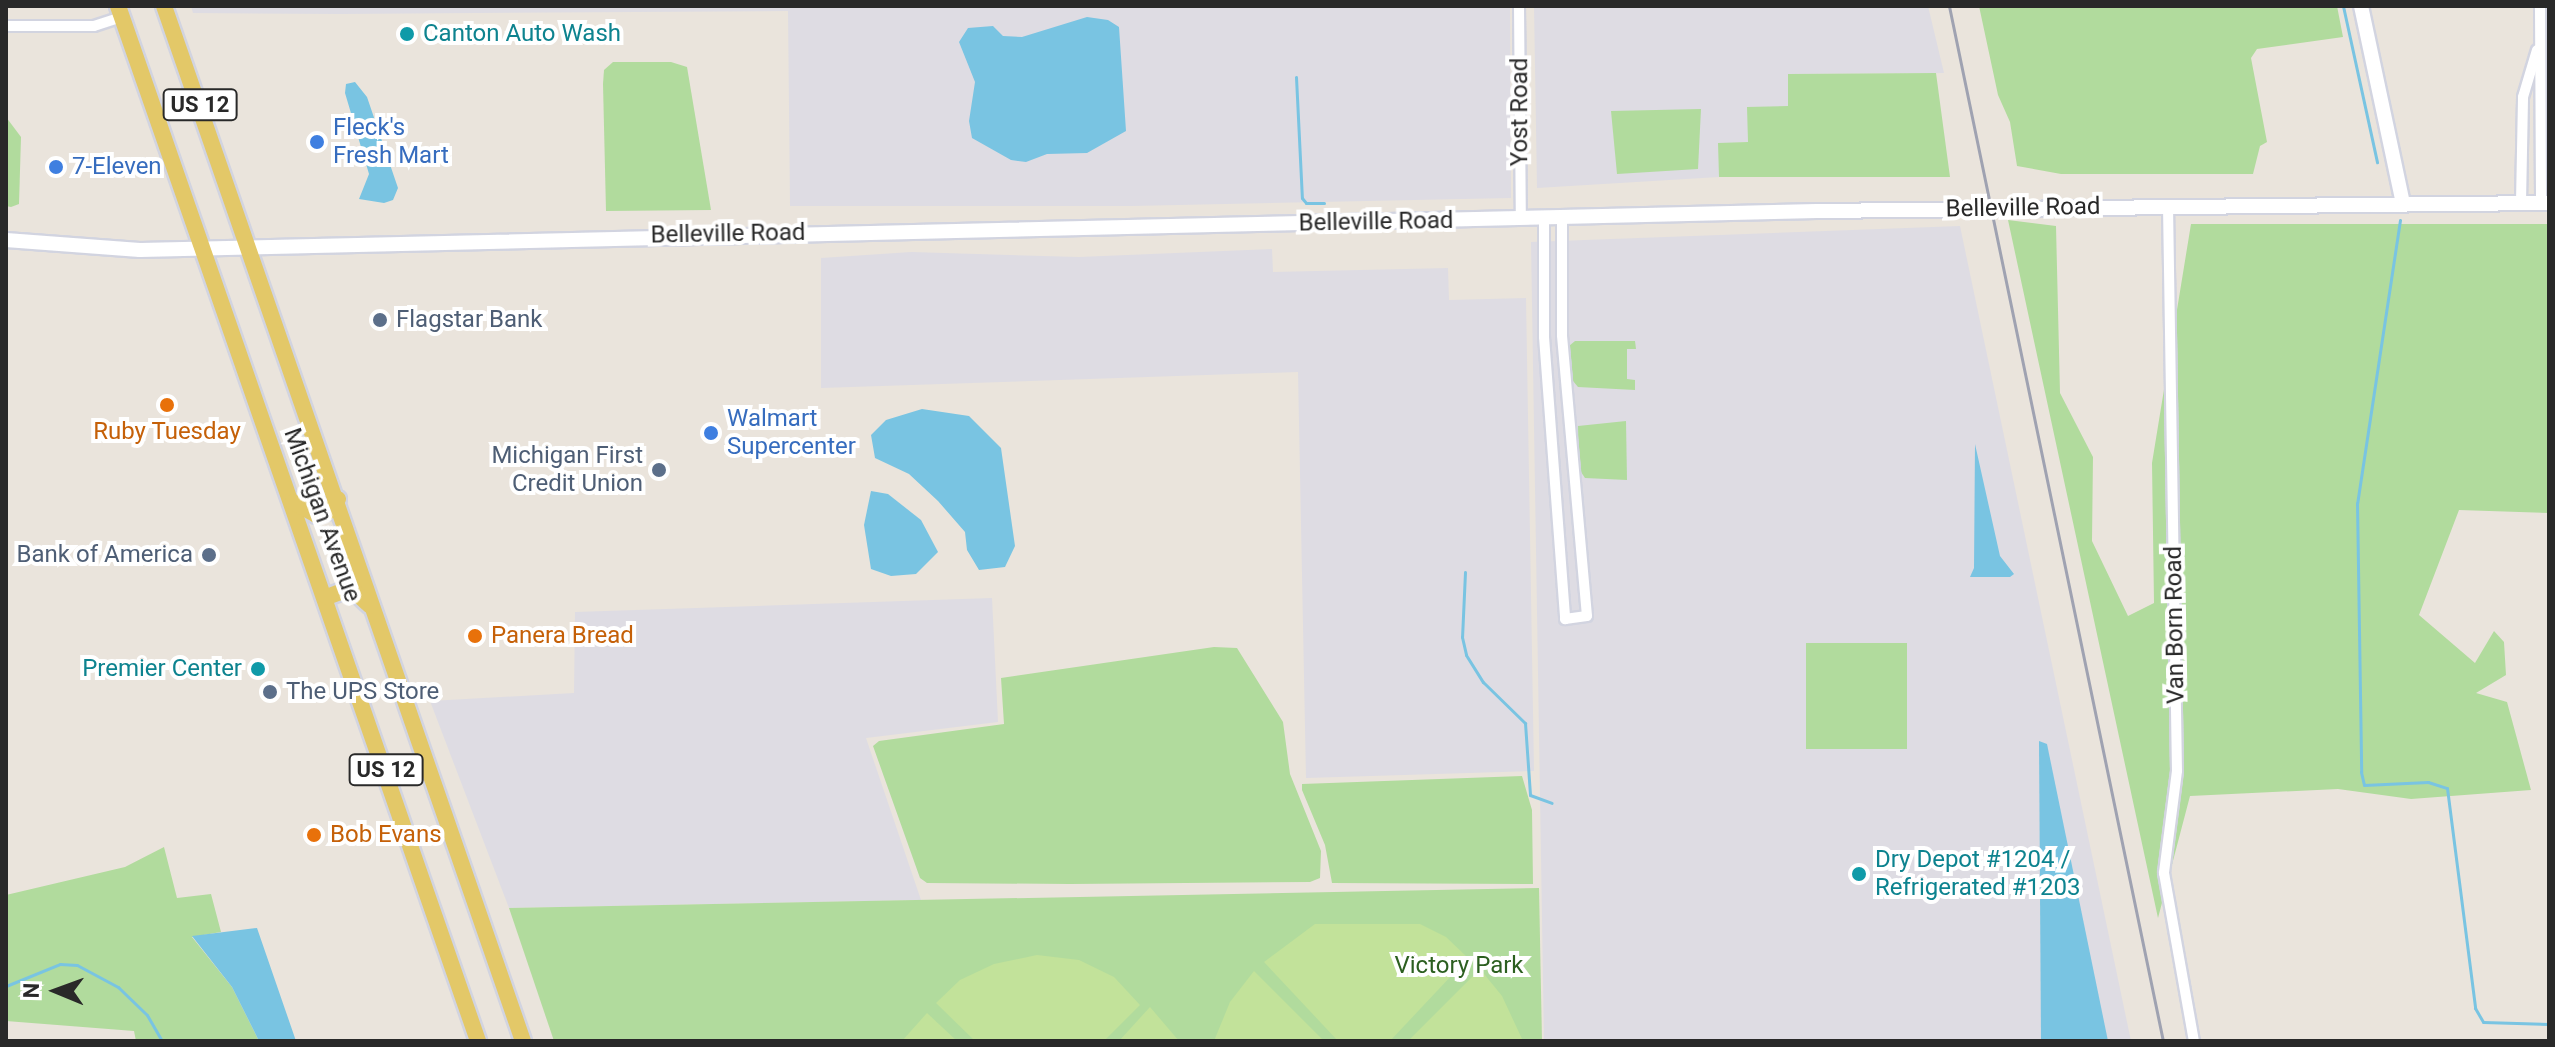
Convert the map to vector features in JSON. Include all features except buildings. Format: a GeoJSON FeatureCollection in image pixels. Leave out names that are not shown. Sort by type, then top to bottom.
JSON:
{"type":"FeatureCollection","features":[{"type":"Feature","properties":{"kind":"main road","name":"Michigan Avenue"},"geometry":{"type":"LineString","coordinates":[[164,6],[338,499],[523,1041]]}},
{"type":"Feature","properties":{"kind":"main road"},"geometry":{"type":"LineString","coordinates":[[2361,6],[2403,204]]}},
{"type":"Feature","properties":{"kind":"main road","name":"Michigan Avenue"},"geometry":{"type":"LineString","coordinates":[[120,11],[327,597],[478,1041]]}},
{"type":"Feature","properties":{"kind":"main road","name":"Belleville Road"},"geometry":{"type":"LineString","coordinates":[[6,240],[108,250],[1544,217],[2545,203]]}},
{"type":"Feature","properties":{"kind":"main road"},"geometry":{"type":"LineString","coordinates":[[292,501],[316,515],[329,511],[338,499]]}},
{"type":"Feature","properties":{"kind":"main road"},"geometry":{"type":"LineString","coordinates":[[327,597],[338,589],[355,589],[375,613]]}},
{"type":"Feature","properties":{"kind":"street","name":"Yost Road"},"geometry":{"type":"LineString","coordinates":[[1519,6],[1521,218]]}},
{"type":"Feature","properties":{"kind":"street"},"geometry":{"type":"LineString","coordinates":[[2540,6],[2538,48],[2545,203]]}},
{"type":"Feature","properties":{"kind":"street"},"geometry":{"type":"LineString","coordinates":[[6,26],[94,26],[120,11]]}},
{"type":"Feature","properties":{"kind":"street"},"geometry":{"type":"LineString","coordinates":[[2521,203],[2523,97],[2538,48]]}},
{"type":"Feature","properties":{"kind":"street","name":"Van Born Road"},"geometry":{"type":"LineString","coordinates":[[2168,206],[2177,771],[2164,873],[2194,1041]]}},
{"type":"Feature","properties":{"kind":"street"},"geometry":{"type":"LineString","coordinates":[[1544,217],[1544,337],[1565,619],[1587,616],[1562,335],[1562,217]]}},
{"type":"Feature","properties":{"kind":"street"},"geometry":{"type":"LineString","coordinates":[[1544,337],[1562,335]]}},
{"type":"Feature","properties":{"kind":"street"},"geometry":{"type":"LineString","coordinates":[[1549,406],[1568,405]]}},
{"type":"Feature","properties":{"kind":"street"},"geometry":{"type":"LineString","coordinates":[[1556,499],[1576,497]]}},
{"type":"Feature","properties":{"kind":"shaded area"},"geometry":{"type":"Polygon","coordinates":[[[191,6],[1510,6],[1511,198],[1132,206],[790,206],[788,11],[193,13],[191,6]]]}},
{"type":"Feature","properties":{"kind":"shaded area"},"geometry":{"type":"Polygon","coordinates":[[[1534,6],[1928,6],[1944,73],[1788,74],[1788,107],[1748,142],[1719,144],[1719,177],[1537,188],[1534,6]]]}},
{"type":"Feature","properties":{"kind":"shaded area"},"geometry":{"type":"Polygon","coordinates":[[[1960,226],[2131,1041],[1544,1041],[1531,242],[1960,226]]]}},
{"type":"Feature","properties":{"kind":"shaded area"},"geometry":{"type":"Polygon","coordinates":[[[1272,249],[1273,272],[1448,268],[1449,300],[1526,298],[1534,771],[1306,778],[1298,372],[821,388],[821,258],[911,252],[1079,257],[1272,249]]]}},
{"type":"Feature","properties":{"kind":"shaded area"},"geometry":{"type":"Polygon","coordinates":[[[992,598],[998,722],[866,738],[921,900],[509,908],[430,701],[574,693],[575,612],[992,598]]]}},
{"type":"Feature","properties":{"kind":"green space"},"geometry":{"type":"Polygon","coordinates":[[[1979,6],[2337,6],[2343,37],[2257,49],[2251,58],[2267,142],[2260,146],[2253,174],[2061,174],[2017,166],[2010,122],[1998,95],[1979,6]]]}},
{"type":"Feature","properties":{"kind":"green space"},"geometry":{"type":"Polygon","coordinates":[[[613,62],[671,62],[687,67],[711,210],[606,211],[603,84],[604,70],[613,62]]]}},
{"type":"Feature","properties":{"kind":"green space"},"geometry":{"type":"Polygon","coordinates":[[[1936,73],[1950,177],[1719,177],[1718,143],[1748,142],[1747,107],[1788,106],[1788,74],[1936,73]]]}},
{"type":"Feature","properties":{"kind":"green space"},"geometry":{"type":"Polygon","coordinates":[[[1701,109],[1698,169],[1617,174],[1611,111],[1701,109]]]}},
{"type":"Feature","properties":{"kind":"green space"},"geometry":{"type":"Polygon","coordinates":[[[6,117],[21,137],[19,204],[11,207],[6,206],[6,117]]]}},
{"type":"Feature","properties":{"kind":"green space"},"geometry":{"type":"Polygon","coordinates":[[[2008,220],[2056,226],[2060,393],[2093,457],[2092,541],[2128,616],[2154,603],[2152,463],[2191,224],[2549,224],[2549,513],[2459,510],[2419,615],[2475,663],[2494,631],[2504,642],[2506,675],[2476,693],[2507,702],[2531,790],[2411,799],[2338,789],[2190,796],[2158,918],[2008,220]]]}},
{"type":"Feature","properties":{"kind":"green space"},"geometry":{"type":"Polygon","coordinates":[[[1575,341],[1635,341],[1636,349],[1627,349],[1627,379],[1635,380],[1635,390],[1578,387],[1573,381],[1569,346],[1575,341]]]}},
{"type":"Feature","properties":{"kind":"green space"},"geometry":{"type":"Polygon","coordinates":[[[1626,421],[1627,480],[1585,478],[1579,469],[1578,426],[1626,421]]]}},
{"type":"Feature","properties":{"kind":"green space"},"geometry":{"type":"Polygon","coordinates":[[[1806,643],[1907,643],[1907,749],[1806,749],[1806,643]]]}},
{"type":"Feature","properties":{"kind":"green space"},"geometry":{"type":"Polygon","coordinates":[[[1214,647],[1237,648],[1283,722],[1290,774],[1321,851],[1320,878],[1310,882],[1070,884],[927,883],[920,878],[873,746],[879,741],[1004,724],[1001,678],[1214,647]]]}},
{"type":"Feature","properties":{"kind":"green space"},"geometry":{"type":"Polygon","coordinates":[[[1522,776],[1532,810],[1533,884],[1332,883],[1325,845],[1302,790],[1302,784],[1522,776]]]}},
{"type":"Feature","properties":{"kind":"green space"},"geometry":{"type":"Polygon","coordinates":[[[164,847],[177,898],[211,894],[221,932],[192,937],[232,987],[259,1041],[136,1041],[134,1031],[6,1021],[6,895],[125,867],[164,847]]]}},
{"type":"Feature","properties":{"kind":"green space","name":"Victory Park"},"geometry":{"type":"Polygon","coordinates":[[[1539,888],[1542,1041],[554,1041],[509,908],[1539,888]]]}},
{"type":"Feature","properties":{"kind":"green space"},"geometry":{"type":"Polygon","coordinates":[[[1315,924],[1420,924],[1446,937],[1468,958],[1390,1041],[1338,1041],[1264,962],[1315,924]]]}},
{"type":"Feature","properties":{"kind":"green space"},"geometry":{"type":"Polygon","coordinates":[[[1037,955],[1079,960],[1114,977],[1140,1005],[1104,1041],[975,1041],[936,1003],[960,980],[994,964],[1037,955]]]}},
{"type":"Feature","properties":{"kind":"green space"},"geometry":{"type":"Polygon","coordinates":[[[1480,969],[1502,996],[1523,1041],[1408,1041],[1480,969]]]}},
{"type":"Feature","properties":{"kind":"green space"},"geometry":{"type":"Polygon","coordinates":[[[1254,971],[1324,1041],[1214,1041],[1230,1002],[1254,971]]]}},
{"type":"Feature","properties":{"kind":"green space"},"geometry":{"type":"Polygon","coordinates":[[[1150,1007],[1179,1041],[1119,1041],[1150,1007]]]}},
{"type":"Feature","properties":{"kind":"green space"},"geometry":{"type":"Polygon","coordinates":[[[927,1013],[957,1041],[902,1041],[927,1013]]]}},
{"type":"Feature","properties":{"kind":"water"},"geometry":{"type":"Polygon","coordinates":[[[1087,17],[1108,20],[1119,27],[1126,131],[1087,153],[1047,154],[1026,162],[1011,160],[972,138],[969,121],[975,82],[959,42],[968,28],[993,26],[1003,36],[1022,37],[1087,17]]]}},
{"type":"Feature","properties":{"kind":"water"},"geometry":{"type":"Polygon","coordinates":[[[355,82],[367,97],[398,188],[393,200],[384,203],[359,199],[369,174],[345,93],[346,84],[355,82]]]}},
{"type":"Feature","properties":{"kind":"water"},"geometry":{"type":"Polygon","coordinates":[[[922,409],[969,416],[1001,448],[1015,546],[1005,567],[979,570],[967,550],[965,532],[938,501],[909,474],[875,458],[871,435],[886,420],[922,409]]]}},
{"type":"Feature","properties":{"kind":"water"},"geometry":{"type":"Polygon","coordinates":[[[1975,444],[2000,556],[2014,574],[2010,577],[1970,577],[1974,568],[1975,444]]]}},
{"type":"Feature","properties":{"kind":"water"},"geometry":{"type":"Polygon","coordinates":[[[871,491],[888,494],[921,520],[938,552],[916,574],[891,576],[871,569],[864,525],[871,491]]]}},
{"type":"Feature","properties":{"kind":"water"},"geometry":{"type":"Polygon","coordinates":[[[2039,741],[2047,744],[2108,1041],[2041,1041],[2039,741]]]}},
{"type":"Feature","properties":{"kind":"water"},"geometry":{"type":"Polygon","coordinates":[[[257,928],[296,1041],[259,1041],[232,987],[192,936],[257,928]]]}},
{"type":"Feature","properties":{"kind":"waterway"},"geometry":{"type":"LineString","coordinates":[[2343,6],[2377,162]]}},
{"type":"Feature","properties":{"kind":"waterway"},"geometry":{"type":"LineString","coordinates":[[1296,77],[1302,198],[1306,203],[1324,203]]}},
{"type":"Feature","properties":{"kind":"waterway"},"geometry":{"type":"LineString","coordinates":[[2400,220],[2357,503],[2361,772],[2364,785],[2428,782],[2447,788],[2475,1008],[2483,1022],[2549,1024]]}},
{"type":"Feature","properties":{"kind":"waterway"},"geometry":{"type":"LineString","coordinates":[[1465,572],[1462,637],[1466,655],[1483,682],[1525,723],[1530,795],[1552,803]]}},
{"type":"Feature","properties":{"kind":"waterway"},"geometry":{"type":"LineString","coordinates":[[6,986],[60,964],[77,965],[118,987],[147,1015],[162,1041]]}},
{"type":"Feature","properties":{"kind":"railway"},"geometry":{"type":"LineString","coordinates":[[1949,6],[2163,1041]]}},
{"type":"Feature","properties":{"kind":"place","name":"Canton Auto Wash"},"geometry":{"type":"Point","coordinates":[407,34]}},
{"type":"Feature","properties":{"kind":"place","name":"Fleck's Fresh Mart"},"geometry":{"type":"Point","coordinates":[317,142]}},
{"type":"Feature","properties":{"kind":"place","name":"7-Eleven"},"geometry":{"type":"Point","coordinates":[56,167]}},
{"type":"Feature","properties":{"kind":"place","name":"Flagstar Bank"},"geometry":{"type":"Point","coordinates":[380,320]}},
{"type":"Feature","properties":{"kind":"place","name":"Ruby Tuesday"},"geometry":{"type":"Point","coordinates":[167,405]}},
{"type":"Feature","properties":{"kind":"place","name":"Walmart Supercenter"},"geometry":{"type":"Point","coordinates":[711,433]}},
{"type":"Feature","properties":{"kind":"place","name":"Michigan First Credit Union"},"geometry":{"type":"Point","coordinates":[659,470]}},
{"type":"Feature","properties":{"kind":"place","name":"Bank of America"},"geometry":{"type":"Point","coordinates":[209,555]}},
{"type":"Feature","properties":{"kind":"place","name":"Panera Bread"},"geometry":{"type":"Point","coordinates":[475,636]}},
{"type":"Feature","properties":{"kind":"place","name":"Premier Center"},"geometry":{"type":"Point","coordinates":[258,669]}},
{"type":"Feature","properties":{"kind":"place","name":"The UPS Store"},"geometry":{"type":"Point","coordinates":[270,692]}},
{"type":"Feature","properties":{"kind":"place","name":"Bob Evans"},"geometry":{"type":"Point","coordinates":[314,835]}},
{"type":"Feature","properties":{"kind":"place","name":"Dry Depot #1204 / Refrigerated #1203"},"geometry":{"type":"Point","coordinates":[1859,874]}}]}
